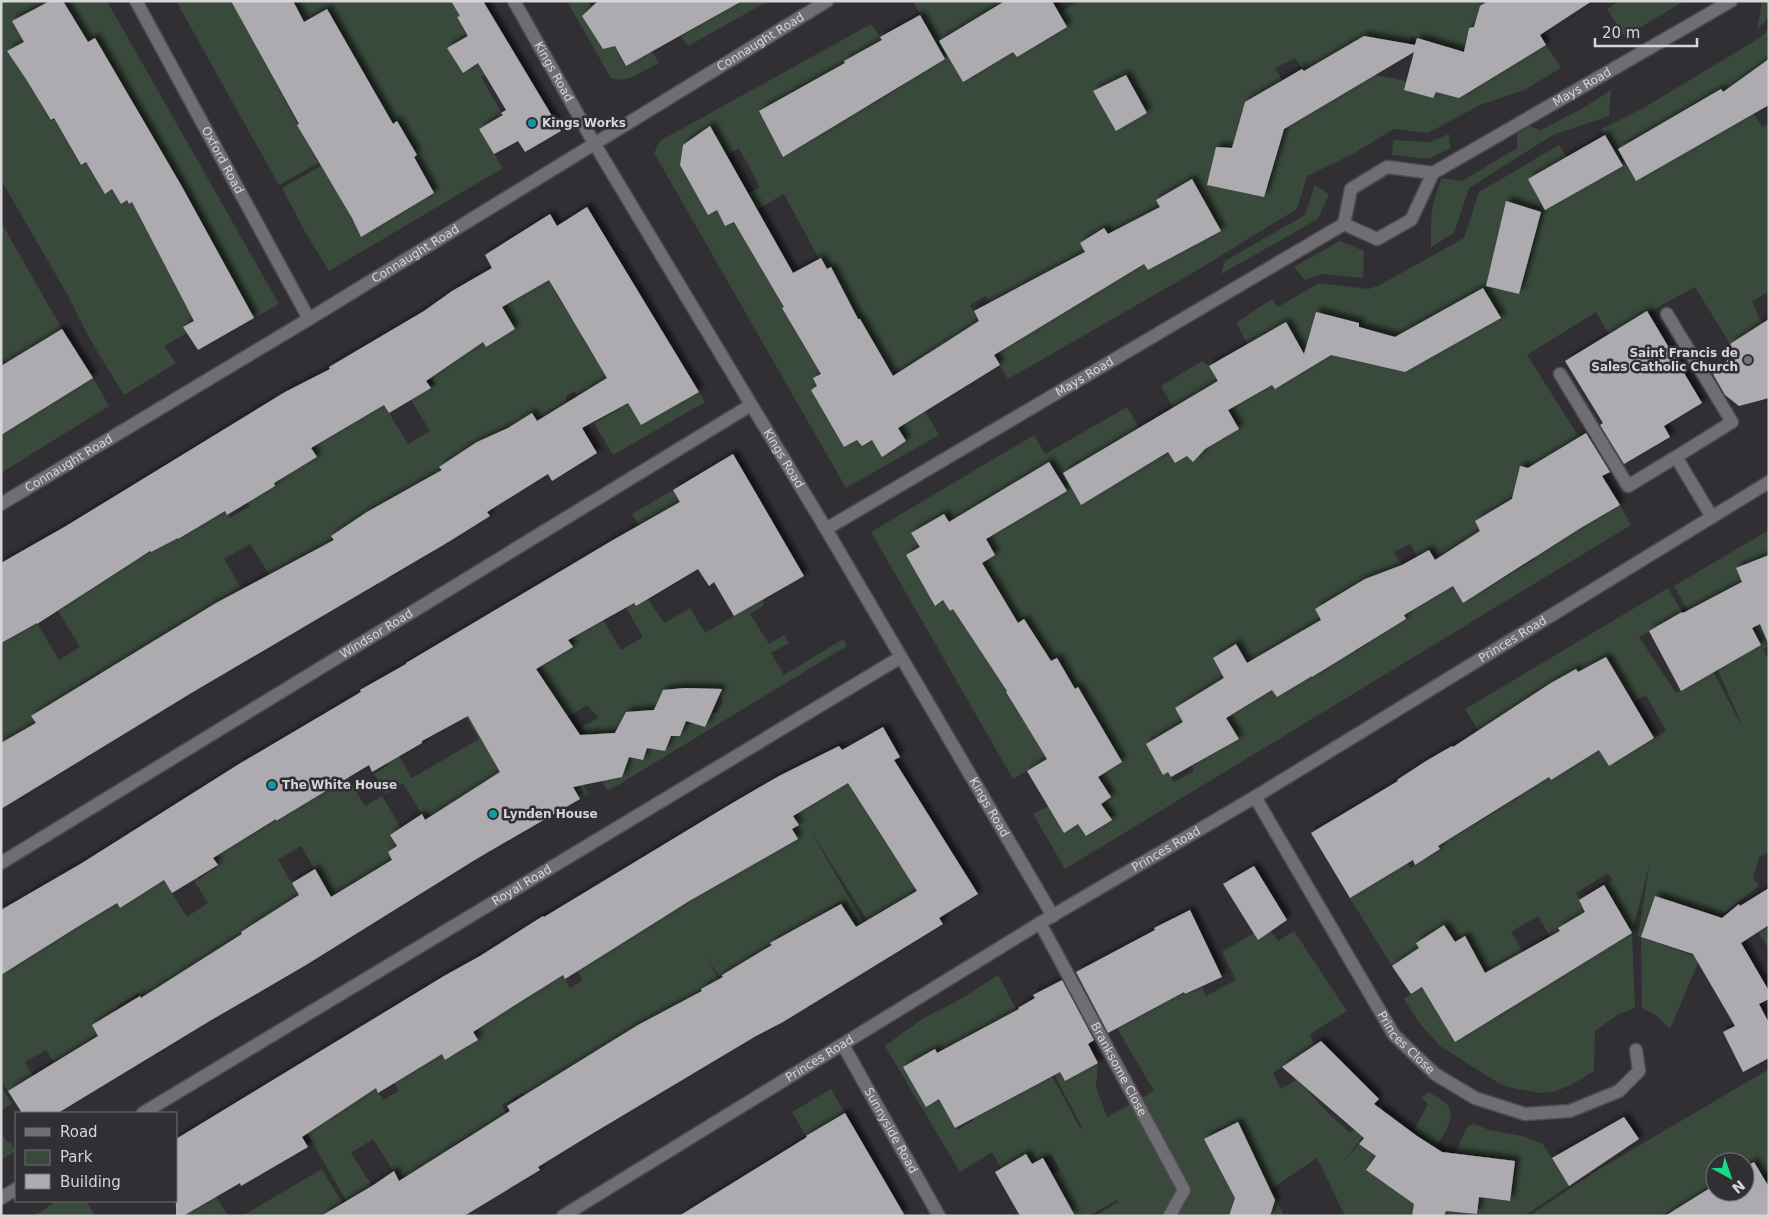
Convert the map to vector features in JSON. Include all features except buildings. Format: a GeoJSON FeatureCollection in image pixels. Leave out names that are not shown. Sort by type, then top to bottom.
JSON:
{"type":"FeatureCollection","features":[{"type":"Feature","properties":{"kind":"street","name":"Oxford Road"},"geometry":{"type":"LineString","coordinates":[[136,1],[309,319]]}},
{"type":"Feature","properties":{"kind":"street","name":"Kings Road"},"geometry":{"type":"LineString","coordinates":[[514,1],[594,143],[826,529],[1053,916]]}},
{"type":"Feature","properties":{"kind":"street","name":"Connaught Road"},"geometry":{"type":"LineString","coordinates":[[1,504],[309,319],[826,1]]}},
{"type":"Feature","properties":{"kind":"street","name":"Mays Road"},"geometry":{"type":"LineString","coordinates":[[1433,172],[1731,1]]}},
{"type":"Feature","properties":{"kind":"street"},"geometry":{"type":"LineString","coordinates":[[1386,166],[1433,172],[1411,220],[1377,239],[1344,224],[1351,189],[1386,166]]}},
{"type":"Feature","properties":{"kind":"street","name":"Mays Road"},"geometry":{"type":"LineString","coordinates":[[826,529],[1344,224]]}},
{"type":"Feature","properties":{"kind":"street"},"geometry":{"type":"LineString","coordinates":[[1560,374],[1628,486],[1732,422],[1667,314]]}},
{"type":"Feature","properties":{"kind":"street","name":"Windsor Road"},"geometry":{"type":"LineString","coordinates":[[1,863],[751,405]]}},
{"type":"Feature","properties":{"kind":"street"},"geometry":{"type":"LineString","coordinates":[[1676,458],[1712,517]]}},
{"type":"Feature","properties":{"kind":"street","name":"Princes Road"},"geometry":{"type":"LineString","coordinates":[[563,1216],[1040,923],[1254,797],[1769,482]]}},
{"type":"Feature","properties":{"kind":"street","name":"Royal Road"},"geometry":{"type":"LineString","coordinates":[[145,1112],[902,657]]}},
{"type":"Feature","properties":{"kind":"street","name":"Princes Close"},"geometry":{"type":"LineString","coordinates":[[1254,797],[1394,1035],[1435,1074],[1475,1098],[1525,1114],[1570,1111],[1619,1090],[1638,1072],[1636,1050]]}},
{"type":"Feature","properties":{"kind":"street","name":"Branksome Close"},"geometry":{"type":"LineString","coordinates":[[1040,923],[1184,1190],[1170,1215]]}},
{"type":"Feature","properties":{"kind":"street","name":"Sunnyside Road"},"geometry":{"type":"LineString","coordinates":[[843,1044],[939,1216]]}},
{"type":"Feature","properties":{"kind":"street"},"geometry":{"type":"LineString","coordinates":[[1,1198],[15,1190]]}},
{"type":"Feature","properties":{"kind":"green space"},"geometry":{"type":"Polygon","coordinates":[[[1,1],[50,1],[12,21],[24,42],[26,79],[51,120],[55,120],[80,165],[86,162],[105,193],[112,189],[121,204],[127,200],[129,204],[132,202],[194,321],[183,327],[187,333],[164,346],[176,363],[124,395],[91,341],[66,292],[1,180],[1,1]]]}},
{"type":"Feature","properties":{"kind":"green space"},"geometry":{"type":"Polygon","coordinates":[[[63,1],[107,1],[279,304],[254,318],[95,38],[73,51],[72,16],[63,1]]]}},
{"type":"Feature","properties":{"kind":"green space"},"geometry":{"type":"Polygon","coordinates":[[[176,1],[451,1],[460,16],[457,18],[468,36],[447,48],[463,73],[498,51],[505,64],[481,77],[503,115],[479,129],[503,168],[329,271],[304,230],[282,188],[321,166],[341,199],[417,155],[398,122],[393,124],[390,121],[374,88],[326,9],[257,48],[318,163],[279,185],[176,1]],[[418,164],[346,207],[361,237],[434,193],[418,164]]]}},
{"type":"Feature","properties":{"kind":"green space"},"geometry":{"type":"Polygon","coordinates":[[[567,1],[588,1],[592,7],[583,16],[603,48],[615,46],[625,66],[652,51],[659,63],[632,77],[620,80],[611,78],[567,1]]]}},
{"type":"Feature","properties":{"kind":"green space"},"geometry":{"type":"Polygon","coordinates":[[[702,1],[768,1],[688,46],[681,36],[712,18],[702,1]]]}},
{"type":"Feature","properties":{"kind":"green space"},"geometry":{"type":"Polygon","coordinates":[[[913,1],[1005,1],[939,41],[963,82],[1006,40],[1017,57],[1066,27],[1059,13],[1078,1],[1488,1],[1480,6],[1478,15],[1479,26],[1469,28],[1467,39],[1470,45],[1454,55],[1473,89],[1546,45],[1561,68],[1524,90],[1480,105],[1428,133],[1394,129],[1353,154],[1307,176],[1297,209],[1196,271],[1008,379],[978,328],[941,345],[906,368],[917,388],[925,411],[939,435],[846,488],[654,153],[660,141],[871,24],[882,40],[844,61],[871,105],[906,83],[900,72],[940,50],[913,1]],[[1411,36],[1409,44],[1366,37],[1360,72],[1406,81],[1404,90],[1433,98],[1436,92],[1453,96],[1428,41],[1411,36]],[[1342,49],[1304,71],[1295,58],[1275,68],[1282,80],[1266,90],[1281,117],[1292,123],[1362,83],[1342,49]],[[841,65],[759,111],[783,157],[828,130],[841,65]],[[1126,75],[1093,91],[1116,130],[1147,113],[1126,75]],[[1242,110],[1232,148],[1275,160],[1243,110],[1242,110]],[[710,127],[683,145],[680,165],[708,215],[717,210],[726,226],[744,217],[792,302],[782,308],[810,356],[821,351],[872,339],[860,319],[844,328],[850,304],[831,267],[825,270],[784,194],[753,212],[745,195],[760,187],[739,148],[727,155],[710,127]],[[1192,179],[1156,200],[1160,207],[1123,227],[1148,270],[1221,231],[1192,179]],[[1104,228],[1080,243],[1086,253],[990,303],[986,296],[970,305],[996,351],[1034,331],[1141,266],[1112,241],[1104,228]],[[855,354],[813,378],[817,386],[811,390],[844,447],[857,440],[862,446],[872,440],[882,456],[906,441],[855,354]]]}},
{"type":"Feature","properties":{"kind":"green space"},"geometry":{"type":"Polygon","coordinates":[[[1620,1],[1684,1],[1625,37],[1607,9],[1620,1]]]}},
{"type":"Feature","properties":{"kind":"green space"},"geometry":{"type":"Polygon","coordinates":[[[1762,1],[1769,1],[1769,17],[1757,30],[1762,1]]]}},
{"type":"Feature","properties":{"kind":"green space"},"geometry":{"type":"Polygon","coordinates":[[[1769,29],[1769,37],[1766,39],[1769,43],[1769,63],[1723,92],[1720,89],[1658,127],[1636,180],[1754,114],[1762,127],[1769,124],[1769,291],[1752,302],[1762,323],[1730,344],[1695,287],[1609,334],[1596,312],[1527,355],[1579,437],[1552,453],[1563,472],[1543,471],[1524,467],[1518,472],[1517,481],[1579,529],[1620,505],[1631,525],[1065,869],[1033,814],[1049,806],[1064,832],[1078,824],[1087,836],[1111,820],[1101,804],[1111,797],[1098,777],[1114,767],[1092,731],[1013,779],[871,532],[1034,435],[1045,454],[1127,407],[1139,428],[1063,473],[1080,504],[1168,453],[1175,463],[1187,456],[1192,461],[1199,455],[1199,452],[1239,428],[1213,384],[1173,408],[1161,386],[1202,361],[1239,388],[1246,400],[1272,385],[1275,389],[1312,367],[1286,322],[1248,345],[1236,323],[1272,299],[1278,307],[1319,283],[1368,289],[1378,286],[1464,238],[1479,192],[1559,145],[1567,157],[1545,209],[1623,166],[1602,129],[1645,107],[1761,37],[1769,29]],[[1541,212],[1487,286],[1519,294],[1541,212]],[[1483,288],[1406,331],[1423,362],[1501,318],[1483,288]],[[1316,313],[1306,347],[1400,371],[1405,339],[1359,328],[1359,322],[1316,313]],[[1049,462],[974,507],[991,536],[1066,491],[1049,462]],[[1503,505],[1475,521],[1480,531],[1441,567],[1463,603],[1535,559],[1503,505]],[[944,514],[911,533],[920,547],[906,555],[934,605],[943,600],[950,611],[989,588],[976,566],[995,555],[980,528],[959,539],[944,514]],[[1410,544],[1394,552],[1402,565],[1315,609],[1321,621],[1247,664],[1236,645],[1213,658],[1225,680],[1230,715],[1273,690],[1277,697],[1305,665],[1313,677],[1328,668],[1320,654],[1356,651],[1374,639],[1369,630],[1406,619],[1404,615],[1429,550],[1417,556],[1410,544]],[[1000,593],[966,627],[1018,623],[1000,593]],[[1057,658],[1006,693],[1045,756],[1099,723],[1078,687],[1075,689],[1057,658]],[[1216,702],[1175,708],[1183,722],[1146,744],[1163,774],[1168,772],[1174,782],[1194,771],[1192,766],[1239,739],[1216,702]]]}},
{"type":"Feature","properties":{"kind":"green space"},"geometry":{"type":"Polygon","coordinates":[[[1611,90],[1609,116],[1553,135],[1469,188],[1454,233],[1431,247],[1432,212],[1435,196],[1442,178],[1462,181],[1517,148],[1517,134],[1530,126],[1541,130],[1583,108],[1611,90]]]}},
{"type":"Feature","properties":{"kind":"green space"},"geometry":{"type":"Polygon","coordinates":[[[1449,134],[1450,148],[1429,159],[1392,155],[1393,140],[1430,142],[1449,134]]]}},
{"type":"Feature","properties":{"kind":"green space"},"geometry":{"type":"Polygon","coordinates":[[[1315,185],[1329,194],[1318,219],[1221,274],[1225,261],[1305,215],[1315,185]]]}},
{"type":"Feature","properties":{"kind":"green space"},"geometry":{"type":"Polygon","coordinates":[[[1,222],[62,329],[33,346],[35,353],[9,368],[1,355],[1,222]]]}},
{"type":"Feature","properties":{"kind":"green space"},"geometry":{"type":"Polygon","coordinates":[[[1340,241],[1364,251],[1363,278],[1322,274],[1305,280],[1294,267],[1340,241]]]}},
{"type":"Feature","properties":{"kind":"green space"},"geometry":{"type":"Polygon","coordinates":[[[505,244],[566,285],[555,292],[570,316],[594,300],[590,332],[582,337],[595,359],[600,357],[614,380],[580,400],[574,391],[566,396],[567,402],[537,421],[532,413],[491,436],[459,458],[454,457],[440,467],[446,478],[416,498],[445,545],[433,552],[399,494],[354,522],[388,579],[379,584],[346,527],[342,553],[309,572],[333,610],[324,614],[292,563],[269,574],[250,544],[224,559],[241,588],[194,616],[228,672],[222,676],[188,622],[118,663],[107,694],[95,676],[81,684],[79,689],[31,716],[41,731],[1,743],[1,643],[37,623],[59,660],[80,647],[58,611],[73,601],[66,590],[130,563],[165,544],[164,514],[179,539],[192,531],[188,524],[205,523],[225,511],[230,518],[250,506],[208,440],[214,435],[254,499],[275,486],[271,478],[295,470],[317,458],[311,448],[360,419],[373,387],[408,444],[430,431],[411,400],[435,384],[430,378],[456,360],[454,356],[474,328],[486,347],[515,329],[502,307],[508,303],[488,270],[492,268],[505,244]]]}},
{"type":"Feature","properties":{"kind":"green space"},"geometry":{"type":"Polygon","coordinates":[[[93,378],[109,406],[1,473],[1,419],[9,430],[93,378]]]}},
{"type":"Feature","properties":{"kind":"green space"},"geometry":{"type":"Polygon","coordinates":[[[699,392],[705,402],[613,455],[594,423],[628,403],[641,425],[699,392]]]}},
{"type":"Feature","properties":{"kind":"green space"},"geometry":{"type":"Polygon","coordinates":[[[673,490],[692,523],[666,570],[632,514],[673,490]]]}},
{"type":"Feature","properties":{"kind":"green space"},"geometry":{"type":"Polygon","coordinates":[[[1769,530],[1769,555],[1736,569],[1769,620],[1769,646],[1763,649],[1769,661],[1769,852],[1759,857],[1753,878],[1759,886],[1716,919],[1687,906],[1655,896],[1641,937],[1638,936],[1650,862],[1632,933],[1635,1008],[1619,1014],[1595,1031],[1594,1071],[1571,1085],[1556,1091],[1541,1093],[1500,1084],[1440,1046],[1420,1024],[1404,999],[1448,970],[1482,1025],[1509,1010],[1474,954],[1455,942],[1443,925],[1416,942],[1419,948],[1392,966],[1350,898],[1379,881],[1403,856],[1410,868],[1440,850],[1439,846],[1519,797],[1465,709],[1668,588],[1682,612],[1639,637],[1676,693],[1711,668],[1744,730],[1718,670],[1760,645],[1688,611],[1674,586],[1769,530]],[[1606,657],[1578,672],[1576,669],[1563,676],[1560,685],[1609,766],[1666,731],[1646,695],[1633,703],[1606,657]],[[1531,696],[1483,727],[1518,784],[1535,756],[1551,780],[1580,762],[1563,748],[1531,696]],[[1608,873],[1576,893],[1585,912],[1558,928],[1580,965],[1632,933],[1604,885],[1612,880],[1608,873]],[[1538,916],[1511,932],[1523,952],[1569,971],[1538,916]]]}},
{"type":"Feature","properties":{"kind":"green space"},"geometry":{"type":"Polygon","coordinates":[[[628,593],[636,606],[648,599],[664,623],[690,608],[705,633],[764,599],[763,606],[750,614],[769,644],[784,635],[789,643],[771,653],[784,675],[843,639],[847,646],[608,791],[602,781],[629,757],[642,760],[647,748],[665,751],[671,736],[680,736],[685,724],[705,727],[712,712],[717,713],[723,701],[715,689],[663,690],[658,702],[664,713],[647,722],[639,711],[626,712],[620,724],[627,735],[607,744],[601,733],[586,734],[581,727],[599,718],[587,705],[568,717],[551,693],[546,730],[589,794],[580,799],[559,763],[498,773],[453,802],[486,854],[478,859],[447,809],[426,821],[403,783],[386,794],[374,774],[388,765],[370,735],[378,730],[357,694],[360,690],[412,778],[479,739],[457,702],[573,647],[564,631],[603,620],[621,650],[643,637],[620,598],[628,593]]]}},
{"type":"Feature","properties":{"kind":"green space"},"geometry":{"type":"Polygon","coordinates":[[[336,758],[365,806],[382,796],[401,828],[390,835],[395,843],[395,847],[388,853],[415,897],[411,900],[388,863],[357,881],[349,899],[366,928],[354,935],[301,846],[278,860],[309,912],[290,901],[274,911],[282,924],[256,957],[244,964],[261,992],[252,996],[179,975],[208,1022],[199,1026],[147,1007],[138,993],[119,1005],[98,1035],[54,1063],[46,1050],[25,1062],[33,1076],[8,1091],[1,1081],[1,980],[4,978],[1,974],[1,944],[16,966],[57,939],[28,893],[34,891],[61,936],[109,908],[81,862],[89,859],[120,908],[164,880],[187,917],[208,903],[155,817],[158,816],[199,879],[218,866],[203,842],[188,796],[223,852],[277,821],[304,787],[311,800],[340,782],[329,763],[336,758]]]}},
{"type":"Feature","properties":{"kind":"green space"},"geometry":{"type":"Polygon","coordinates":[[[858,777],[868,815],[897,860],[933,891],[868,921],[810,830],[863,922],[856,927],[840,902],[775,940],[779,946],[743,962],[722,974],[735,996],[732,997],[706,956],[719,980],[701,989],[714,1011],[697,1021],[684,1000],[665,1010],[538,1086],[551,1109],[537,1117],[523,1093],[502,1105],[507,1114],[455,1144],[457,1146],[401,1183],[373,1139],[351,1153],[381,1200],[355,1216],[300,1121],[369,1077],[383,1100],[399,1091],[392,1080],[421,1062],[428,1062],[442,1054],[445,1060],[477,1040],[470,1027],[484,1025],[538,991],[556,964],[570,988],[583,980],[576,968],[691,901],[689,895],[799,826],[772,781],[804,809],[858,777]]]}},
{"type":"Feature","properties":{"kind":"green space"},"geometry":{"type":"Polygon","coordinates":[[[1769,926],[1769,949],[1758,932],[1769,926]]]}},
{"type":"Feature","properties":{"kind":"green space"},"geometry":{"type":"Polygon","coordinates":[[[1271,931],[1278,941],[1294,931],[1347,1011],[1310,1034],[1314,1045],[1273,1073],[1281,1089],[1298,1079],[1324,1109],[1350,1133],[1382,1103],[1383,1111],[1342,1163],[1359,1144],[1376,1156],[1367,1171],[1384,1183],[1418,1186],[1412,1216],[1345,1216],[1317,1158],[1271,1189],[1284,1216],[1095,1216],[1118,1202],[1117,1200],[1089,1216],[1075,1216],[1059,1187],[1051,1190],[1045,1179],[1060,1170],[1051,1154],[1032,1164],[1027,1155],[1001,1168],[992,1152],[960,1172],[885,1046],[922,1019],[959,1000],[998,975],[1080,1128],[1083,1129],[1042,1052],[1047,1049],[1065,1081],[1098,1063],[1096,1087],[1107,1117],[1154,1091],[1117,1028],[1156,1008],[1146,989],[1175,973],[1185,995],[1202,987],[1206,996],[1236,980],[1222,952],[1254,933],[1258,940],[1271,931]],[[1007,1016],[936,1053],[904,1067],[926,1106],[939,1099],[957,1130],[974,1120],[959,1093],[1007,1016]]]}},
{"type":"Feature","properties":{"kind":"green space"},"geometry":{"type":"Polygon","coordinates":[[[1641,937],[1700,958],[1670,1029],[1657,1016],[1642,1008],[1641,937]]]}},
{"type":"Feature","properties":{"kind":"green space"},"geometry":{"type":"Polygon","coordinates":[[[1769,1069],[1769,1171],[1761,1175],[1755,1164],[1755,1152],[1705,1152],[1705,1197],[1677,1216],[1672,1209],[1661,1216],[1529,1216],[1596,1171],[1769,1069]]]}},
{"type":"Feature","properties":{"kind":"green space"},"geometry":{"type":"Polygon","coordinates":[[[1,1087],[12,1104],[1,1111],[1,1087]]]}},
{"type":"Feature","properties":{"kind":"green space"},"geometry":{"type":"Polygon","coordinates":[[[831,1089],[845,1113],[806,1136],[792,1112],[831,1089]]]}},
{"type":"Feature","properties":{"kind":"green space"},"geometry":{"type":"Polygon","coordinates":[[[1429,1092],[1444,1102],[1450,1111],[1448,1127],[1436,1146],[1414,1130],[1428,1104],[1421,1097],[1429,1092]]]}},
{"type":"Feature","properties":{"kind":"green space"},"geometry":{"type":"Polygon","coordinates":[[[1475,1124],[1489,1130],[1522,1136],[1543,1144],[1569,1186],[1524,1216],[1444,1216],[1446,1211],[1477,1214],[1479,1197],[1510,1201],[1515,1161],[1455,1153],[1468,1126],[1475,1124]]]}},
{"type":"Feature","properties":{"kind":"green space"},"geometry":{"type":"Polygon","coordinates":[[[1,1133],[8,1143],[10,1142],[15,1152],[1,1160],[1,1133]]]}},
{"type":"Feature","properties":{"kind":"green space"},"geometry":{"type":"Polygon","coordinates":[[[322,1169],[342,1203],[325,1214],[325,1216],[242,1216],[322,1169]]]}},
{"type":"Feature","properties":{"kind":"green space"},"geometry":{"type":"Polygon","coordinates":[[[215,1195],[228,1216],[182,1216],[174,1202],[178,1202],[178,1200],[215,1195]]]}},
{"type":"Feature","properties":{"kind":"green space"},"geometry":{"type":"Polygon","coordinates":[[[55,1202],[87,1202],[95,1216],[34,1216],[55,1202]]]}},
{"type":"Feature","properties":{"kind":"place","name":"Kings Works"},"geometry":{"type":"Point","coordinates":[532,123]}},
{"type":"Feature","properties":{"kind":"place","name":"Saint Francis de Sales Catholic Church"},"geometry":{"type":"Point","coordinates":[1748,360]}},
{"type":"Feature","properties":{"kind":"place","name":"The White House"},"geometry":{"type":"Point","coordinates":[272,785]}},
{"type":"Feature","properties":{"kind":"place","name":"Lynden House"},"geometry":{"type":"Point","coordinates":[493,814]}}]}
